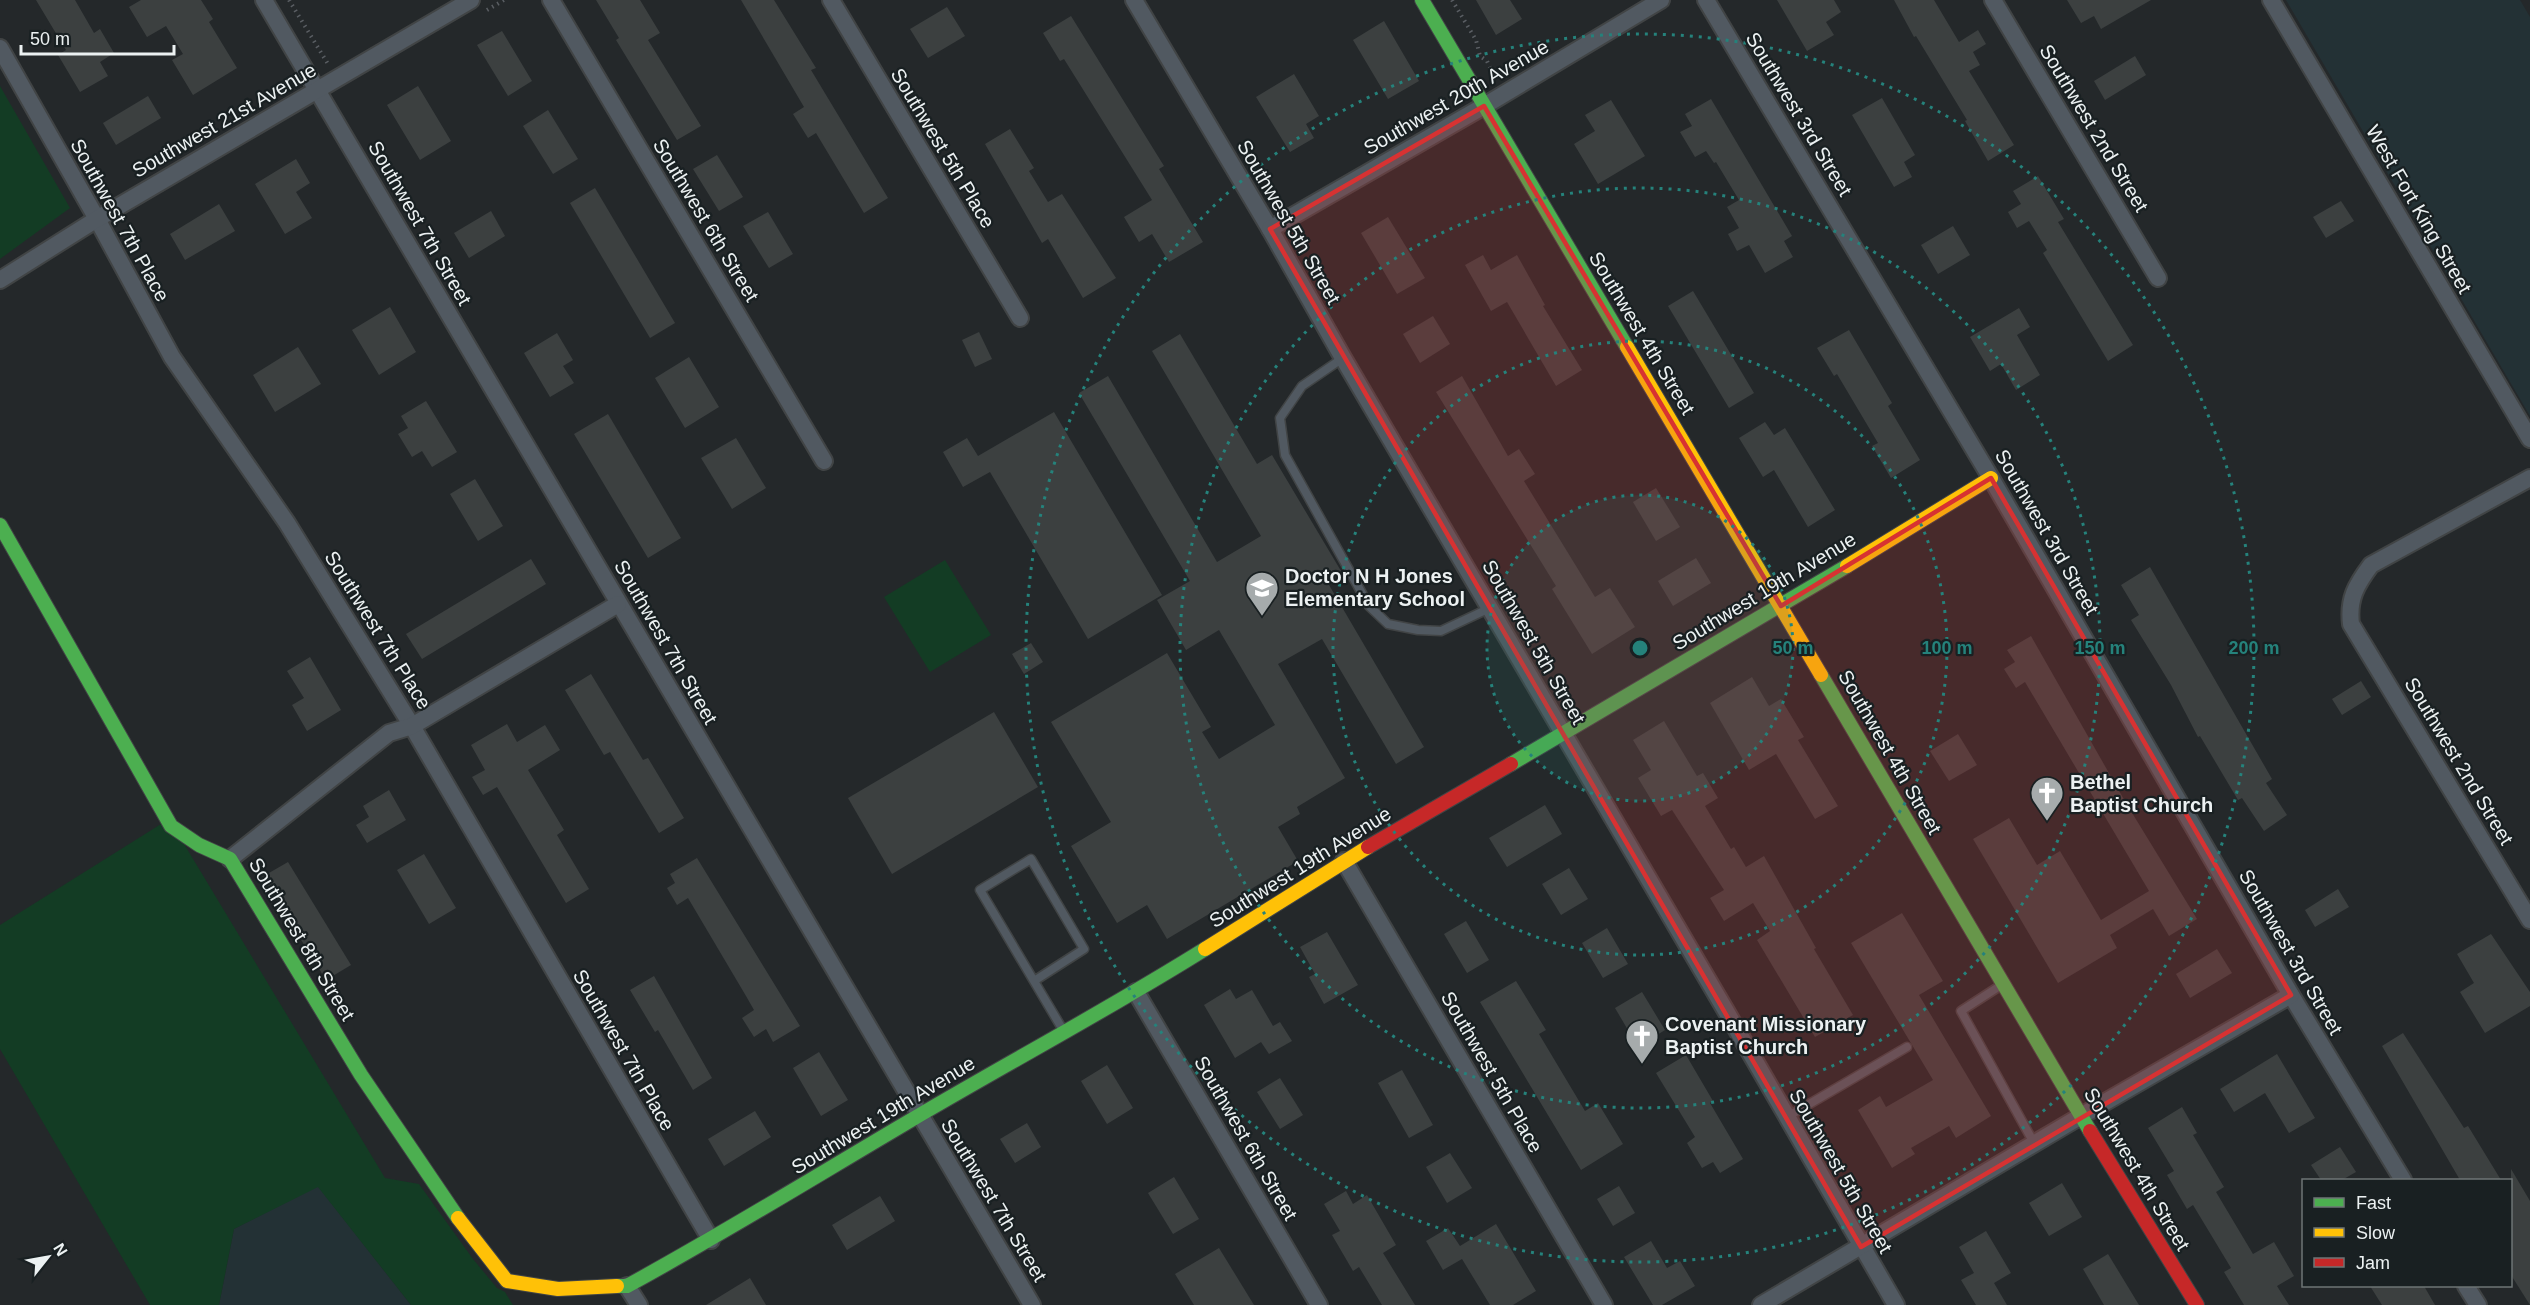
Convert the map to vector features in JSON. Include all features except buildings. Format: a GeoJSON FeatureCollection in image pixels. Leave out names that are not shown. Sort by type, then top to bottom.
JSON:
{"type":"FeatureCollection","features":[{"type":"Feature","properties":{"kind":"street","name":"Southwest 7th Street"},"geometry":{"type":"LineString","coordinates":[[264,0],[1032,1305]]}},
{"type":"Feature","properties":{"kind":"street","name":"Southwest 21st Avenue"},"geometry":{"type":"LineString","coordinates":[[0,280],[97,219],[471,0]]}},
{"type":"Feature","properties":{"kind":"street","name":"Southwest 6th Street"},"geometry":{"type":"LineString","coordinates":[[551,0],[824,461]]}},
{"type":"Feature","properties":{"kind":"street","name":"Southwest 5th Place"},"geometry":{"type":"LineString","coordinates":[[831,0],[1020,318]]}},
{"type":"Feature","properties":{"kind":"street","name":"Southwest 5th Street"},"geometry":{"type":"LineString","coordinates":[[1134,0],[1270,229],[1342,358],[1896,1305]]}},
{"type":"Feature","properties":{"kind":"street","name":"Southwest 4th Street"},"geometry":{"type":"LineString","coordinates":[[1422,0],[2081,1116],[2197,1305]]}},
{"type":"Feature","properties":{"kind":"street","name":"Southwest 20th Avenue"},"geometry":{"type":"LineString","coordinates":[[1270,229],[1484,106],[1661,0]]}},
{"type":"Feature","properties":{"kind":"street","name":"Southwest 3rd Street"},"geometry":{"type":"LineString","coordinates":[[1706,0],[1991,477],[2291,995],[2402,1179]]}},
{"type":"Feature","properties":{"kind":"street","name":"Southwest 2nd Street"},"geometry":{"type":"LineString","coordinates":[[1993,0],[2158,278]]}},
{"type":"Feature","properties":{"kind":"street","name":"West Fort King Street"},"geometry":{"type":"LineString","coordinates":[[2271,0],[2530,439]]}},
{"type":"Feature","properties":{"kind":"street","name":"Southwest 7th Place"},"geometry":{"type":"LineString","coordinates":[[0,48],[172,357],[287,523],[412,726],[711,1240]]}},
{"type":"Feature","properties":{"kind":"street","name":"Southwest 19th Avenue"},"geometry":{"type":"LineString","coordinates":[[627,1286],[711,1240],[919,1115],[1136,992],[1344,861],[1781,606],[1991,477]]}},
{"type":"Feature","properties":{"kind":"street","name":"Southwest 2nd Street"},"geometry":{"type":"LineString","coordinates":[[2530,478],[2371,565],[2356,586],[2349,607],[2351,624],[2530,920]]}},
{"type":"Feature","properties":{"kind":"street","name":"Southwest 8th Street"},"geometry":{"type":"LineString","coordinates":[[0,525],[171,826],[199,845],[230,858],[401,1138],[482,1252],[507,1281],[558,1289],[627,1286]]}},
{"type":"Feature","properties":{"kind":"street"},"geometry":{"type":"LineString","coordinates":[[230,858],[389,733],[412,726],[618,604]]}},
{"type":"Feature","properties":{"kind":"street","name":"Southwest 5th Place"},"geometry":{"type":"LineString","coordinates":[[1344,861],[1604,1305]]}},
{"type":"Feature","properties":{"kind":"street","name":"Southwest 6th Street"},"geometry":{"type":"LineString","coordinates":[[1136,992],[1319,1305]]}},
{"type":"Feature","properties":{"kind":"street"},"geometry":{"type":"LineString","coordinates":[[1761,1305],[2034,1143],[2291,995]]}},
{"type":"Feature","properties":{"kind":"street"},"geometry":{"type":"LineString","coordinates":[[627,1286],[639,1305]]}},
{"type":"Feature","properties":{"kind":"street"},"geometry":{"type":"LineString","coordinates":[[2467,1287],[2478,1305]]}},
{"type":"Feature","properties":{"kind":"lane"},"geometry":{"type":"LineString","coordinates":[[1342,358],[1302,386],[1280,418],[1285,454],[1369,606],[1388,624],[1418,630],[1441,631],[1490,608]]}},
{"type":"Feature","properties":{"kind":"lane"},"geometry":{"type":"LineString","coordinates":[[1034,981],[1084,949],[1031,859],[980,890],[1034,981],[1065,1032]]}},
{"type":"Feature","properties":{"kind":"lane"},"geometry":{"type":"LineString","coordinates":[[2004,984],[1961,1011],[2034,1143]]}},
{"type":"Feature","properties":{"kind":"lane"},"geometry":{"type":"LineString","coordinates":[[1786,1118],[1907,1047]]}},
{"type":"Feature","properties":{"kind":"path"},"geometry":{"type":"LineString","coordinates":[[290,0],[328,65]]}},
{"type":"Feature","properties":{"kind":"path"},"geometry":{"type":"LineString","coordinates":[[1452,0],[1476,40],[1480,56],[1487,61],[1494,77]]}},
{"type":"Feature","properties":{"kind":"highlighted area"},"geometry":{"type":"Polygon","coordinates":[[[1484,106],[1781,606],[1991,478],[2291,995],[1861,1247],[1270,229],[1484,106]]]}},
{"type":"Feature","properties":{"kind":"shaded area"},"geometry":{"type":"Polygon","coordinates":[[[2286,0],[2520,0],[2530,17],[2530,416],[2286,0]]]}},
{"type":"Feature","properties":{"kind":"shaded area"},"geometry":{"type":"Polygon","coordinates":[[[318,1186],[411,1305],[219,1305],[234,1229],[318,1186]]]}},
{"type":"Feature","properties":{"kind":"green space"},"geometry":{"type":"Polygon","coordinates":[[[0,86],[70,208],[0,259],[0,86]]]}},
{"type":"Feature","properties":{"kind":"green space"},"geometry":{"type":"Polygon","coordinates":[[[945,560],[991,635],[930,672],[884,597],[945,560]]]}},
{"type":"Feature","properties":{"kind":"green space"},"geometry":{"type":"Polygon","coordinates":[[[169,819],[385,1178],[419,1184],[473,1259],[497,1288],[505,1292],[513,1305],[411,1305],[318,1187],[234,1229],[219,1305],[150,1305],[0,1049],[0,925],[169,819]]]}},
{"type":"Feature","properties":{"kind":"traffic: fast"},"geometry":{"type":"LineString","coordinates":[[1422,0],[1627,347]]}},
{"type":"Feature","properties":{"kind":"traffic: fast"},"geometry":{"type":"LineString","coordinates":[[0,525],[171,826],[199,845],[230,859],[361,1075],[458,1218]]}},
{"type":"Feature","properties":{"kind":"traffic: fast"},"geometry":{"type":"LineString","coordinates":[[1511,764],[1847,566]]}},
{"type":"Feature","properties":{"kind":"traffic: fast"},"geometry":{"type":"LineString","coordinates":[[1821,675],[2090,1131]]}},
{"type":"Feature","properties":{"kind":"traffic: fast"},"geometry":{"type":"LineString","coordinates":[[617,1286],[627,1286],[701,1245],[1205,949]]}},
{"type":"Feature","properties":{"kind":"traffic: slow"},"geometry":{"type":"LineString","coordinates":[[1627,347],[1821,675]]}},
{"type":"Feature","properties":{"kind":"traffic: slow"},"geometry":{"type":"LineString","coordinates":[[1847,566],[1991,478]]}},
{"type":"Feature","properties":{"kind":"traffic: slow"},"geometry":{"type":"LineString","coordinates":[[1205,949],[1368,847]]}},
{"type":"Feature","properties":{"kind":"traffic: slow"},"geometry":{"type":"LineString","coordinates":[[458,1218],[507,1281],[558,1289],[617,1286]]}},
{"type":"Feature","properties":{"kind":"traffic: jam"},"geometry":{"type":"LineString","coordinates":[[1368,847],[1511,764]]}},
{"type":"Feature","properties":{"kind":"traffic: jam"},"geometry":{"type":"LineString","coordinates":[[2090,1131],[2197,1305]]}},
{"type":"Feature","properties":{"kind":"place","name":"Doctor N H Jones Elementary School"},"geometry":{"type":"Point","coordinates":[1262,617]}},
{"type":"Feature","properties":{"kind":"place","name":"Bethel Baptist Church"},"geometry":{"type":"Point","coordinates":[2047,822]}},
{"type":"Feature","properties":{"kind":"place","name":"Covenant Missionary Baptist Church"},"geometry":{"type":"Point","coordinates":[1642,1065]}}]}
